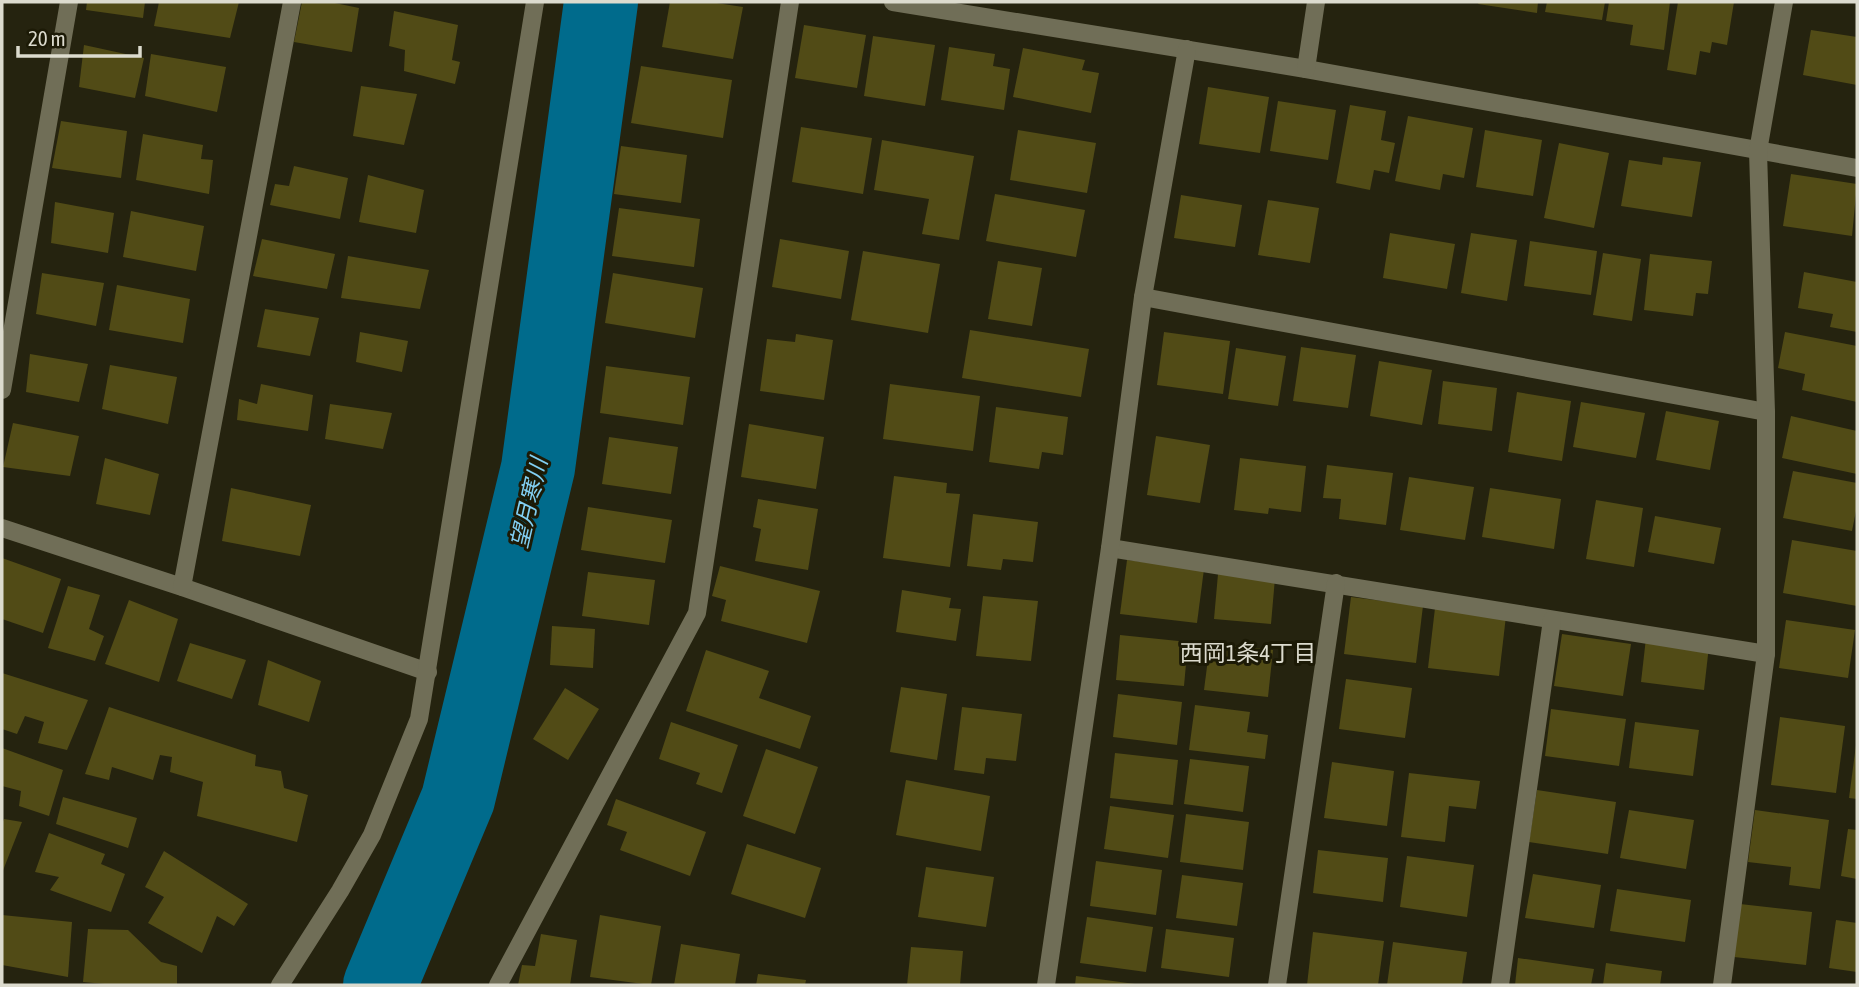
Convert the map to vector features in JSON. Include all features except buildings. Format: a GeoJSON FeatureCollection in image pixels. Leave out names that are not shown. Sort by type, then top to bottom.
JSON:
{"type":"FeatureCollection","features":[{"type":"Feature","properties":{"kind":"street"},"geometry":{"type":"LineString","coordinates":[[2,390],[68,2]]}},
{"type":"Feature","properties":{"kind":"street"},"geometry":{"type":"LineString","coordinates":[[182,587],[292,2]]}},
{"type":"Feature","properties":{"kind":"street"},"geometry":{"type":"LineString","coordinates":[[280,985],[372,835],[419,719],[535,2]]}},
{"type":"Feature","properties":{"kind":"street"},"geometry":{"type":"LineString","coordinates":[[498,985],[696,613],[790,2]]}},
{"type":"Feature","properties":{"kind":"street"},"geometry":{"type":"LineString","coordinates":[[893,2],[1306,69],[1857,168]]}},
{"type":"Feature","properties":{"kind":"street"},"geometry":{"type":"LineString","coordinates":[[1306,69],[1316,2]]}},
{"type":"Feature","properties":{"kind":"street"},"geometry":{"type":"LineString","coordinates":[[1722,985],[1766,654],[1766,412],[1758,151],[1784,2]]}},
{"type":"Feature","properties":{"kind":"street"},"geometry":{"type":"LineString","coordinates":[[1046,985],[1110,548],[1143,297],[1187,49]]}},
{"type":"Feature","properties":{"kind":"street"},"geometry":{"type":"LineString","coordinates":[[1143,297],[1766,412]]}},
{"type":"Feature","properties":{"kind":"street"},"geometry":{"type":"LineString","coordinates":[[2,528],[428,671]]}},
{"type":"Feature","properties":{"kind":"street"},"geometry":{"type":"LineString","coordinates":[[1110,548],[1766,654]]}},
{"type":"Feature","properties":{"kind":"street"},"geometry":{"type":"LineString","coordinates":[[1277,985],[1336,583]]}},
{"type":"Feature","properties":{"kind":"street"},"geometry":{"type":"LineString","coordinates":[[1500,985],[1552,620]]}},
{"type":"Feature","properties":{"kind":"waterway","name":"望月寒川"},"geometry":{"type":"LineString","coordinates":[[380,985],[458,799],[538,468],[601,2]]}},
{"type":"Feature","properties":{"kind":"district","name":"西岡1条4丁目"},"geometry":{"type":"Point","coordinates":[1248,653]}}]}
